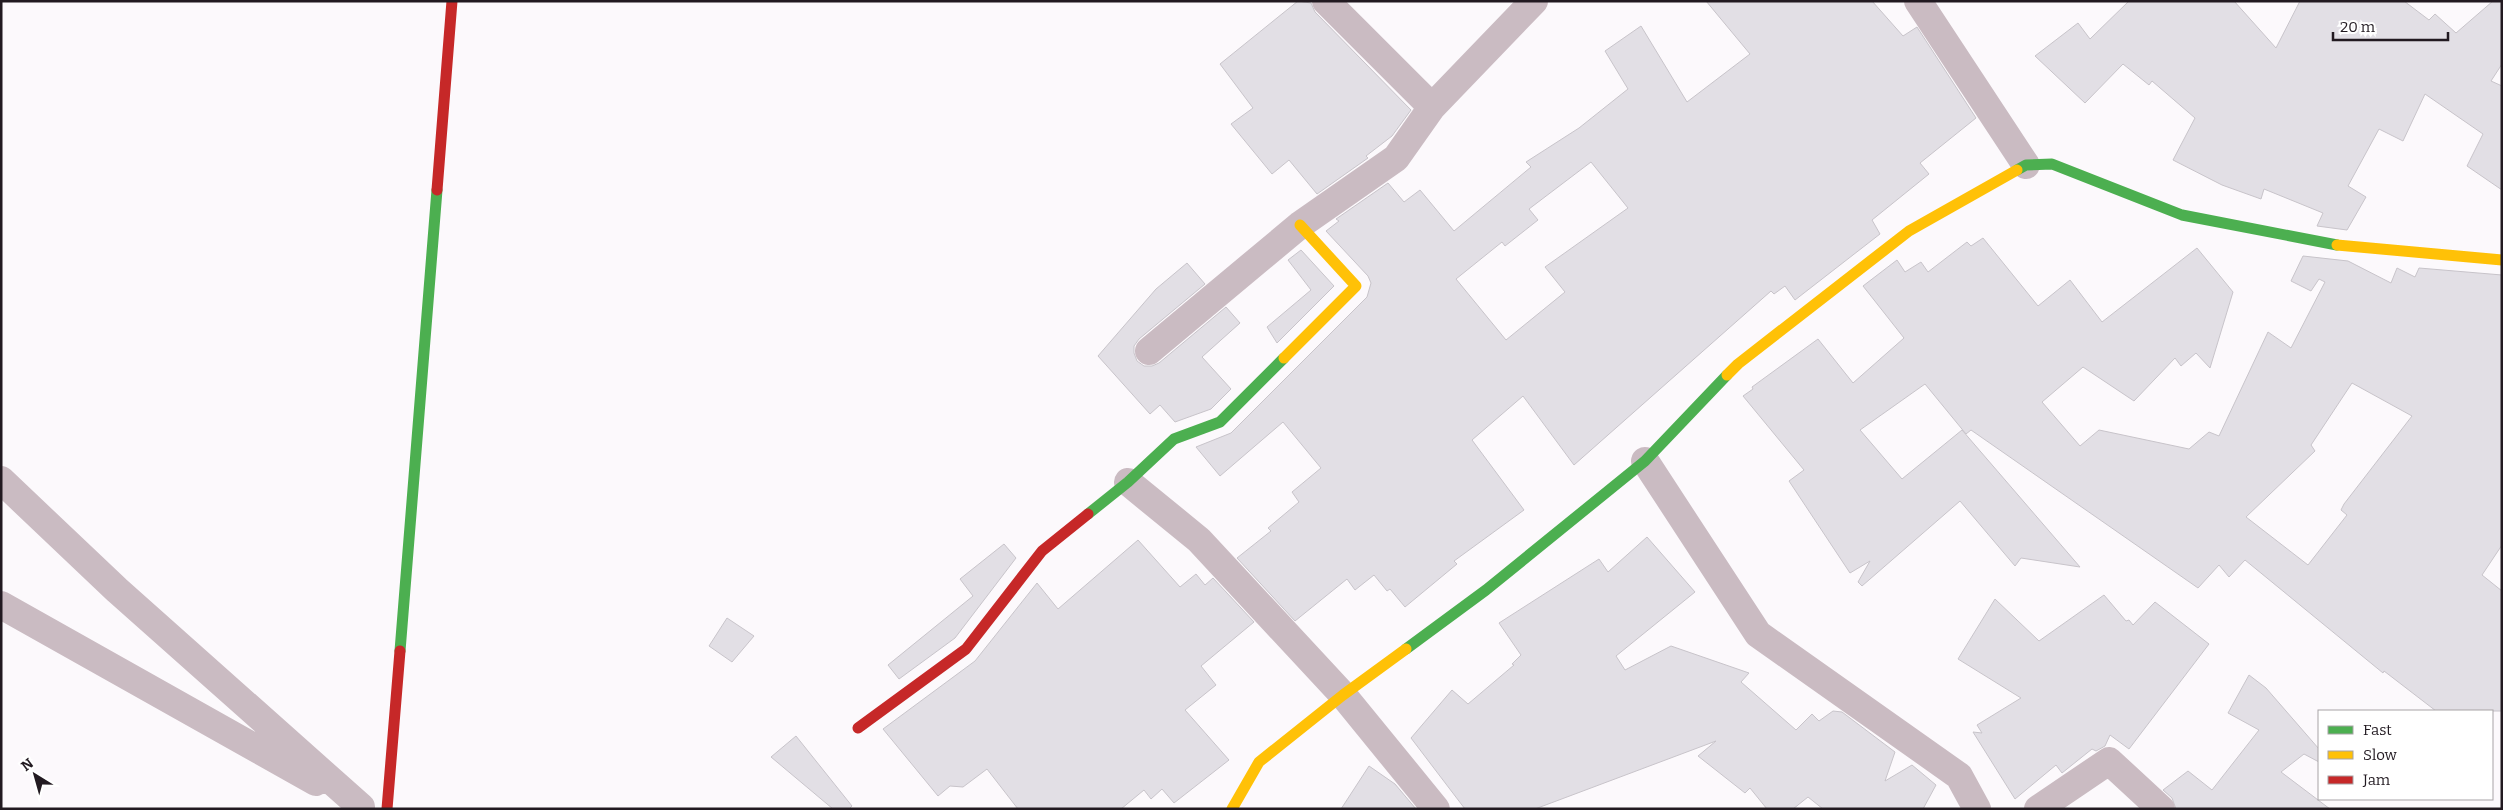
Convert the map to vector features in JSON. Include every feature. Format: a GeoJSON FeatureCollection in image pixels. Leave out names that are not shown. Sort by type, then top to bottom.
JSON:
{"type":"FeatureCollection","features":[{"type":"Feature","properties":{"kind":"street"},"geometry":{"type":"LineString","coordinates":[[370,808],[452,1]]}},
{"type":"Feature","properties":{"kind":"street"},"geometry":{"type":"LineString","coordinates":[[1326,1],[1432,107]]}},
{"type":"Feature","properties":{"kind":"street"},"geometry":{"type":"LineString","coordinates":[[1149,351],[1300,225],[1396,158],[1432,107],[1534,1]]}},
{"type":"Feature","properties":{"kind":"street"},"geometry":{"type":"LineString","coordinates":[[1918,1],[2026,165]]}},
{"type":"Feature","properties":{"kind":"street"},"geometry":{"type":"LineString","coordinates":[[1232,809],[1259,762],[1343,695],[1486,590],[1645,461],[1738,364],[1909,231],[2026,165],[2052,164],[2182,215],[2320,243],[2502,260]]}},
{"type":"Feature","properties":{"kind":"street"},"geometry":{"type":"LineString","coordinates":[[858,728],[966,649],[1042,550],[1128,482],[1174,439],[1220,422],[1356,286],[1300,225]]}},
{"type":"Feature","properties":{"kind":"street"},"geometry":{"type":"LineString","coordinates":[[1645,461],[1758,634],[1959,776],[1977,809]]}},
{"type":"Feature","properties":{"kind":"street"},"geometry":{"type":"LineString","coordinates":[[1,480],[117,590],[370,808]]}},
{"type":"Feature","properties":{"kind":"street"},"geometry":{"type":"LineString","coordinates":[[1128,482],[1199,540],[1343,695],[1436,809]]}},
{"type":"Feature","properties":{"kind":"street"},"geometry":{"type":"LineString","coordinates":[[1,605],[370,808]]}},
{"type":"Feature","properties":{"kind":"street"},"geometry":{"type":"LineString","coordinates":[[2038,809],[2109,761],[2161,809]]}},
{"type":"Feature","properties":{"kind":"building"},"geometry":{"type":"Polygon","coordinates":[[[1298,1],[1311,3],[1315,12],[1411,110],[1392,136],[1366,156],[1368,158],[1317,194],[1289,160],[1272,174],[1231,124],[1253,108],[1220,64],[1298,1]]]}},
{"type":"Feature","properties":{"kind":"building"},"geometry":{"type":"Polygon","coordinates":[[[1706,1],[1872,1],[1903,36],[1917,27],[1976,118],[1920,163],[1929,174],[1872,220],[1880,234],[1795,300],[1785,286],[1774,294],[1771,291],[1574,465],[1523,396],[1472,440],[1524,510],[1454,561],[1457,564],[1405,607],[1390,589],[1387,591],[1374,575],[1355,590],[1347,579],[1295,621],[1237,558],[1271,531],[1268,528],[1299,502],[1292,492],[1321,468],[1283,422],[1220,476],[1196,447],[1231,433],[1367,297],[1371,283],[1368,276],[1326,231],[1339,221],[1336,219],[1388,183],[1404,202],[1420,190],[1454,231],[1531,167],[1526,162],[1579,128],[1628,89],[1605,51],[1641,26],[1687,102],[1750,54],[1706,1]],[[1591,162],[1529,209],[1538,220],[1505,246],[1502,242],[1456,279],[1506,340],[1565,292],[1545,267],[1628,208],[1591,162]]]}},
{"type":"Feature","properties":{"kind":"building"},"geometry":{"type":"Polygon","coordinates":[[[2129,1],[2234,1],[2276,48],[2300,1],[2404,1],[2429,20],[2435,14],[2456,33],[2493,1],[2502,1],[2502,64],[2491,81],[2502,86],[2502,190],[2467,166],[2483,134],[2425,94],[2403,141],[2379,129],[2348,186],[2366,197],[2347,230],[2317,226],[2323,213],[2264,189],[2261,199],[2222,185],[2173,160],[2195,118],[2152,81],[2149,85],[2123,64],[2085,103],[2035,56],[2078,23],[2090,39],[2129,1]]]}},
{"type":"Feature","properties":{"kind":"building"},"geometry":{"type":"Polygon","coordinates":[[[1983,238],[2038,306],[2070,280],[2102,322],[2197,248],[2233,292],[2210,368],[2196,353],[2181,366],[2175,358],[2134,401],[2083,367],[2042,402],[2080,446],[2099,430],[2189,449],[2209,432],[2219,436],[2268,332],[2291,348],[2325,282],[2319,279],[2311,291],[2291,281],[2303,256],[2348,261],[2391,283],[2397,268],[2415,277],[2419,268],[2502,275],[2502,545],[2482,575],[2502,591],[2502,711],[2435,710],[2384,671],[2383,673],[2245,560],[2229,577],[2219,565],[2198,588],[1971,430],[1966,434],[1925,384],[1860,430],[1902,479],[1962,430],[2080,567],[2021,558],[2015,566],[1960,501],[1862,586],[1858,582],[1870,561],[1850,573],[1789,481],[1804,470],[1743,396],[1753,389],[1752,387],[1818,339],[1853,383],[1904,338],[1863,286],[1897,260],[1905,272],[1921,262],[1928,272],[1967,242],[1971,246],[1983,238]],[[2352,383],[2311,445],[2315,451],[2246,517],[2308,565],[2347,515],[2341,510],[2412,416],[2352,383]]]}},
{"type":"Feature","properties":{"kind":"building"},"geometry":{"type":"Polygon","coordinates":[[[1301,250],[1334,286],[1277,343],[1267,327],[1311,290],[1288,260],[1301,250]]]}},
{"type":"Feature","properties":{"kind":"building"},"geometry":{"type":"Polygon","coordinates":[[[1187,263],[1205,284],[1139,339],[1134,346],[1137,361],[1144,366],[1152,366],[1159,363],[1226,307],[1240,323],[1202,357],[1231,389],[1211,409],[1175,422],[1160,405],[1150,414],[1098,356],[1156,289],[1187,263]]]}},
{"type":"Feature","properties":{"kind":"building"},"geometry":{"type":"Polygon","coordinates":[[[1647,537],[1695,592],[1616,656],[1625,670],[1671,646],[1749,673],[1741,682],[1796,730],[1812,714],[1819,721],[1833,711],[1842,712],[1895,752],[1885,781],[1912,765],[1936,785],[1923,809],[1823,809],[1808,797],[1793,809],[1767,809],[1750,788],[1745,793],[1698,756],[1716,741],[1535,809],[1465,809],[1411,738],[1452,690],[1468,704],[1514,665],[1512,664],[1521,655],[1499,623],[1599,559],[1608,572],[1647,537]]]}},
{"type":"Feature","properties":{"kind":"building"},"geometry":{"type":"Polygon","coordinates":[[[1138,540],[1180,587],[1196,574],[1205,585],[1213,578],[1254,622],[1201,666],[1216,685],[1185,710],[1229,760],[1174,803],[1162,789],[1151,799],[1144,790],[1121,809],[1018,809],[987,769],[963,787],[950,786],[938,796],[883,729],[975,661],[1037,583],[1058,609],[1138,540]]]}},
{"type":"Feature","properties":{"kind":"building"},"geometry":{"type":"Polygon","coordinates":[[[1004,544],[1016,558],[955,638],[899,679],[888,665],[973,596],[960,579],[1004,544]]]}},
{"type":"Feature","properties":{"kind":"building"},"geometry":{"type":"Polygon","coordinates":[[[2104,595],[2126,621],[2129,620],[2133,625],[2155,602],[2209,644],[2129,749],[2110,735],[2105,746],[2096,751],[2092,749],[2062,773],[2056,765],[2015,799],[1973,732],[1982,733],[1977,725],[2021,698],[1958,659],[1995,599],[2039,641],[2104,595]]]}},
{"type":"Feature","properties":{"kind":"building"},"geometry":{"type":"Polygon","coordinates":[[[727,618],[754,636],[732,662],[709,646],[727,618]]]}},
{"type":"Feature","properties":{"kind":"building"},"geometry":{"type":"Polygon","coordinates":[[[2249,675],[2266,688],[2318,748],[2318,761],[2304,754],[2281,772],[2330,809],[2176,809],[2172,798],[2163,790],[2188,771],[2212,790],[2259,730],[2228,713],[2249,675]]]}},
{"type":"Feature","properties":{"kind":"building"},"geometry":{"type":"Polygon","coordinates":[[[796,736],[852,806],[849,809],[833,809],[771,757],[796,736]]]}},
{"type":"Feature","properties":{"kind":"building"},"geometry":{"type":"Polygon","coordinates":[[[1369,766],[1395,784],[1416,809],[1341,809],[1369,766]]]}},
{"type":"Feature","properties":{"kind":"traffic: fast"},"geometry":{"type":"LineString","coordinates":[[2017,170],[2026,165],[2052,164],[2182,215],[2337,245]]}},
{"type":"Feature","properties":{"kind":"traffic: fast"},"geometry":{"type":"LineString","coordinates":[[400,651],[437,190]]}},
{"type":"Feature","properties":{"kind":"traffic: fast"},"geometry":{"type":"LineString","coordinates":[[1088,514],[1128,482],[1174,439],[1220,422],[1284,358]]}},
{"type":"Feature","properties":{"kind":"traffic: fast"},"geometry":{"type":"LineString","coordinates":[[1406,649],[1486,590],[1645,461],[1727,375]]}},
{"type":"Feature","properties":{"kind":"traffic: slow"},"geometry":{"type":"LineString","coordinates":[[1727,375],[1738,364],[1909,231],[2017,170]]}},
{"type":"Feature","properties":{"kind":"traffic: slow"},"geometry":{"type":"LineString","coordinates":[[1284,358],[1356,286],[1300,225]]}},
{"type":"Feature","properties":{"kind":"traffic: slow"},"geometry":{"type":"LineString","coordinates":[[2337,245],[2502,260]]}},
{"type":"Feature","properties":{"kind":"traffic: slow"},"geometry":{"type":"LineString","coordinates":[[1232,809],[1259,762],[1343,695],[1406,649]]}},
{"type":"Feature","properties":{"kind":"traffic: jam"},"geometry":{"type":"LineString","coordinates":[[437,190],[452,1]]}},
{"type":"Feature","properties":{"kind":"traffic: jam"},"geometry":{"type":"LineString","coordinates":[[858,728],[966,649],[1042,551],[1088,514]]}},
{"type":"Feature","properties":{"kind":"traffic: jam"},"geometry":{"type":"LineString","coordinates":[[387,809],[400,651]]}}]}
